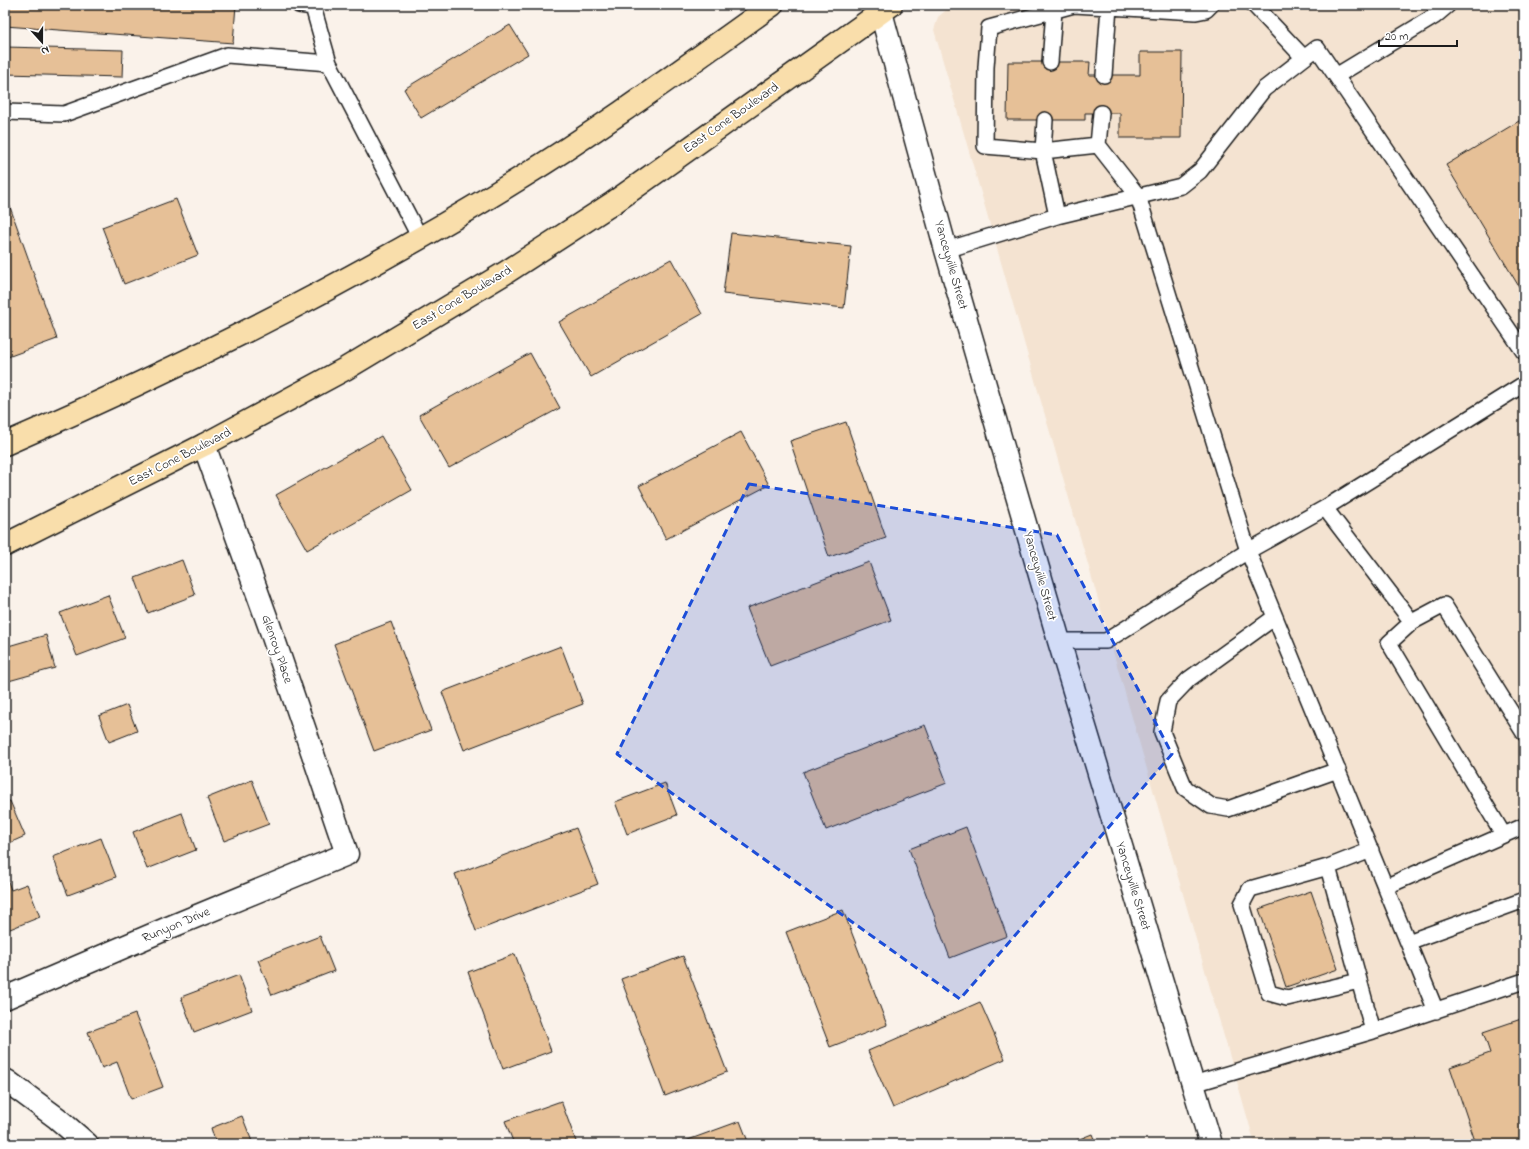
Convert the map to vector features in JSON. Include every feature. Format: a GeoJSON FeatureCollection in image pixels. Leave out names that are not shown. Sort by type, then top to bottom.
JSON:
{"type":"FeatureCollection","features":[{"type":"Feature","properties":{"kind":"main road"},"geometry":{"type":"LineString","coordinates":[[5,444],[186,361],[302,304],[420,238],[520,179],[636,102],[772,5]]}},
{"type":"Feature","properties":{"kind":"main road","name":"Yanceyville Street"},"geometry":{"type":"LineString","coordinates":[[884,8],[946,250],[1059,641],[1211,1144]]}},
{"type":"Feature","properties":{"kind":"main road","name":"East Cone Boulevard"},"geometry":{"type":"LineString","coordinates":[[5,545],[204,445],[345,368],[506,273],[613,203],[884,8]]}},
{"type":"Feature","properties":{"kind":"main road","name":"Glenroy Place"},"geometry":{"type":"LineString","coordinates":[[204,445],[272,632],[347,854]]}},
{"type":"Feature","properties":{"kind":"main road","name":"Runyon Drive"},"geometry":{"type":"LineString","coordinates":[[5,998],[168,928],[347,854]]}},
{"type":"Feature","properties":{"kind":"main road"},"geometry":{"type":"LineString","coordinates":[[6,1080],[57,1118],[87,1144]]}},
{"type":"Feature","properties":{"kind":"lane"},"geometry":{"type":"LineString","coordinates":[[298,5],[313,7],[329,63],[420,238]]}},
{"type":"Feature","properties":{"kind":"lane"},"geometry":{"type":"LineString","coordinates":[[1098,146],[1043,151],[985,146],[986,67],[989,28],[1074,5],[1196,12],[1206,10],[1211,5]]}},
{"type":"Feature","properties":{"kind":"lane"},"geometry":{"type":"LineString","coordinates":[[1254,5],[1304,58]]}},
{"type":"Feature","properties":{"kind":"lane"},"geometry":{"type":"LineString","coordinates":[[1336,76],[1436,16],[1448,5]]}},
{"type":"Feature","properties":{"kind":"lane"},"geometry":{"type":"LineString","coordinates":[[1104,75],[1110,7]]}},
{"type":"Feature","properties":{"kind":"lane"},"geometry":{"type":"LineString","coordinates":[[1050,62],[1054,11]]}},
{"type":"Feature","properties":{"kind":"lane"},"geometry":{"type":"LineString","coordinates":[[946,250],[1057,216],[1181,186],[1200,171],[1264,89],[1317,48],[1524,352]]}},
{"type":"Feature","properties":{"kind":"lane"},"geometry":{"type":"LineString","coordinates":[[5,112],[64,114],[227,55],[329,63]]}},
{"type":"Feature","properties":{"kind":"lane"},"geometry":{"type":"LineString","coordinates":[[1101,113],[1098,146],[1138,196],[1248,551],[1436,1011]]}},
{"type":"Feature","properties":{"kind":"lane"},"geometry":{"type":"LineString","coordinates":[[1045,120],[1043,151],[1057,216]]}},
{"type":"Feature","properties":{"kind":"lane"},"geometry":{"type":"LineString","coordinates":[[1059,641],[1106,641],[1248,551],[1325,508],[1524,384]]}},
{"type":"Feature","properties":{"kind":"lane"},"geometry":{"type":"LineString","coordinates":[[1325,508],[1412,622]]}},
{"type":"Feature","properties":{"kind":"lane"},"geometry":{"type":"LineString","coordinates":[[1503,834],[1389,643],[1412,622],[1444,605],[1524,733]]}},
{"type":"Feature","properties":{"kind":"lane"},"geometry":{"type":"LineString","coordinates":[[1275,617],[1189,679],[1168,701],[1162,732],[1185,788],[1211,806],[1228,809],[1338,770]]}},
{"type":"Feature","properties":{"kind":"lane"},"geometry":{"type":"LineString","coordinates":[[1385,887],[1524,826]]}},
{"type":"Feature","properties":{"kind":"lane"},"geometry":{"type":"LineString","coordinates":[[1359,981],[1287,998],[1269,993],[1242,904],[1250,889],[1328,867],[1371,850]]}},
{"type":"Feature","properties":{"kind":"lane"},"geometry":{"type":"LineString","coordinates":[[1328,867],[1373,1031]]}},
{"type":"Feature","properties":{"kind":"lane"},"geometry":{"type":"LineString","coordinates":[[1408,942],[1524,900]]}},
{"type":"Feature","properties":{"kind":"lane"},"geometry":{"type":"LineString","coordinates":[[1193,1084],[1373,1031],[1524,981]]}},
{"type":"Feature","properties":{"kind":"highlighted area"},"geometry":{"type":"Polygon","coordinates":[[[749,484],[1057,535],[1172,754],[960,999],[617,754],[749,484]]]}},
{"type":"Feature","properties":{"kind":"shaded area"},"geometry":{"type":"Polygon","coordinates":[[[952,5],[1524,5],[1524,1144],[1255,1144],[934,30],[938,17],[952,5]]]}},
{"type":"Feature","properties":{"kind":"building"},"geometry":{"type":"Polygon","coordinates":[[[5,5],[236,5],[233,43],[5,26],[5,5]]]}},
{"type":"Feature","properties":{"kind":"building"},"geometry":{"type":"Polygon","coordinates":[[[521,5],[555,5],[554,7],[521,5]]]}},
{"type":"Feature","properties":{"kind":"building"},"geometry":{"type":"Polygon","coordinates":[[[510,25],[528,54],[421,118],[404,89],[510,25]]]}},
{"type":"Feature","properties":{"kind":"building"},"geometry":{"type":"Polygon","coordinates":[[[5,47],[123,50],[122,77],[5,74],[5,47]]]}},
{"type":"Feature","properties":{"kind":"building"},"geometry":{"type":"Polygon","coordinates":[[[1140,52],[1182,52],[1181,138],[1120,138],[1120,113],[1085,113],[1085,120],[1007,120],[1008,62],[1090,62],[1089,75],[1140,75],[1140,52]]]}},
{"type":"Feature","properties":{"kind":"building"},"geometry":{"type":"Polygon","coordinates":[[[1524,118],[1524,295],[1446,165],[1524,118]]]}},
{"type":"Feature","properties":{"kind":"building"},"geometry":{"type":"Polygon","coordinates":[[[5,193],[57,339],[5,358],[5,193]]]}},
{"type":"Feature","properties":{"kind":"building"},"geometry":{"type":"Polygon","coordinates":[[[176,199],[198,255],[124,284],[102,227],[176,199]]]}},
{"type":"Feature","properties":{"kind":"building"},"geometry":{"type":"Polygon","coordinates":[[[731,233],[851,246],[844,308],[723,294],[731,233]]]}},
{"type":"Feature","properties":{"kind":"building"},"geometry":{"type":"Polygon","coordinates":[[[671,259],[702,314],[591,377],[559,322],[671,259]]]}},
{"type":"Feature","properties":{"kind":"building"},"geometry":{"type":"Polygon","coordinates":[[[530,353],[560,408],[449,468],[419,415],[530,353]]]}},
{"type":"Feature","properties":{"kind":"building"},"geometry":{"type":"Polygon","coordinates":[[[846,422],[886,538],[829,557],[790,441],[846,422]]]}},
{"type":"Feature","properties":{"kind":"building"},"geometry":{"type":"Polygon","coordinates":[[[741,432],[769,485],[666,539],[639,486],[741,432]]]}},
{"type":"Feature","properties":{"kind":"building"},"geometry":{"type":"Polygon","coordinates":[[[381,436],[412,490],[307,550],[276,495],[381,436]]]}},
{"type":"Feature","properties":{"kind":"building"},"geometry":{"type":"Polygon","coordinates":[[[182,560],[195,595],[148,613],[135,578],[182,560]]]}},
{"type":"Feature","properties":{"kind":"building"},"geometry":{"type":"Polygon","coordinates":[[[869,562],[891,620],[770,666],[747,608],[869,562]]]}},
{"type":"Feature","properties":{"kind":"building"},"geometry":{"type":"Polygon","coordinates":[[[108,595],[125,638],[77,656],[60,613],[108,595]]]}},
{"type":"Feature","properties":{"kind":"building"},"geometry":{"type":"Polygon","coordinates":[[[391,622],[431,730],[374,751],[334,644],[391,622]]]}},
{"type":"Feature","properties":{"kind":"building"},"geometry":{"type":"Polygon","coordinates":[[[46,635],[55,668],[5,682],[5,647],[46,635]]]}},
{"type":"Feature","properties":{"kind":"building"},"geometry":{"type":"Polygon","coordinates":[[[561,646],[583,704],[464,750],[442,692],[561,646]]]}},
{"type":"Feature","properties":{"kind":"building"},"geometry":{"type":"Polygon","coordinates":[[[127,705],[137,731],[109,742],[99,716],[127,705]]]}},
{"type":"Feature","properties":{"kind":"building"},"geometry":{"type":"Polygon","coordinates":[[[925,725],[947,783],[826,830],[803,772],[925,725]]]}},
{"type":"Feature","properties":{"kind":"building"},"geometry":{"type":"Polygon","coordinates":[[[252,780],[269,824],[224,841],[207,798],[252,780]]]}},
{"type":"Feature","properties":{"kind":"building"},"geometry":{"type":"Polygon","coordinates":[[[665,783],[677,815],[627,834],[615,802],[665,783]]]}},
{"type":"Feature","properties":{"kind":"building"},"geometry":{"type":"Polygon","coordinates":[[[10,801],[25,836],[5,845],[5,802],[10,801]]]}},
{"type":"Feature","properties":{"kind":"building"},"geometry":{"type":"Polygon","coordinates":[[[182,813],[196,850],[147,869],[133,832],[182,813]]]}},
{"type":"Feature","properties":{"kind":"building"},"geometry":{"type":"Polygon","coordinates":[[[966,827],[1007,936],[950,958],[909,849],[966,827]]]}},
{"type":"Feature","properties":{"kind":"building"},"geometry":{"type":"Polygon","coordinates":[[[576,828],[598,884],[476,931],[455,874],[576,828]]]}},
{"type":"Feature","properties":{"kind":"building"},"geometry":{"type":"Polygon","coordinates":[[[101,838],[116,877],[68,895],[53,857],[101,838]]]}},
{"type":"Feature","properties":{"kind":"building"},"geometry":{"type":"Polygon","coordinates":[[[5,873],[11,890],[27,884],[40,917],[5,931],[5,873]]]}},
{"type":"Feature","properties":{"kind":"building"},"geometry":{"type":"Polygon","coordinates":[[[1311,891],[1338,969],[1286,987],[1259,909],[1311,891]]]}},
{"type":"Feature","properties":{"kind":"building"},"geometry":{"type":"Polygon","coordinates":[[[843,910],[887,1025],[830,1047],[786,932],[843,910]]]}},
{"type":"Feature","properties":{"kind":"building"},"geometry":{"type":"Polygon","coordinates":[[[320,936],[334,971],[272,995],[258,960],[320,936]]]}},
{"type":"Feature","properties":{"kind":"building"},"geometry":{"type":"Polygon","coordinates":[[[515,954],[551,1051],[503,1069],[468,972],[515,954]]]}},
{"type":"Feature","properties":{"kind":"building"},"geometry":{"type":"Polygon","coordinates":[[[683,956],[727,1072],[665,1096],[621,979],[683,956]]]}},
{"type":"Feature","properties":{"kind":"building"},"geometry":{"type":"Polygon","coordinates":[[[239,975],[252,1010],[194,1032],[181,997],[239,975]]]}},
{"type":"Feature","properties":{"kind":"building"},"geometry":{"type":"Polygon","coordinates":[[[980,1002],[1005,1059],[893,1108],[868,1051],[980,1002]]]}},
{"type":"Feature","properties":{"kind":"building"},"geometry":{"type":"Polygon","coordinates":[[[135,1014],[163,1087],[131,1099],[117,1062],[102,1068],[88,1032],[135,1014]]]}},
{"type":"Feature","properties":{"kind":"building"},"geometry":{"type":"Polygon","coordinates":[[[1524,1018],[1524,1144],[1476,1144],[1450,1067],[1490,1053],[1483,1032],[1524,1018]]]}},
{"type":"Feature","properties":{"kind":"building"},"geometry":{"type":"Polygon","coordinates":[[[561,1101],[577,1144],[514,1144],[505,1121],[561,1101]]]}},
{"type":"Feature","properties":{"kind":"building"},"geometry":{"type":"Polygon","coordinates":[[[242,1116],[253,1144],[216,1144],[211,1128],[242,1116]]]}},
{"type":"Feature","properties":{"kind":"building"},"geometry":{"type":"Polygon","coordinates":[[[740,1121],[749,1144],[677,1144],[740,1121]]]}},
{"type":"Feature","properties":{"kind":"building"},"geometry":{"type":"Polygon","coordinates":[[[1092,1134],[1096,1144],[1067,1144],[1092,1134]]]}}]}
